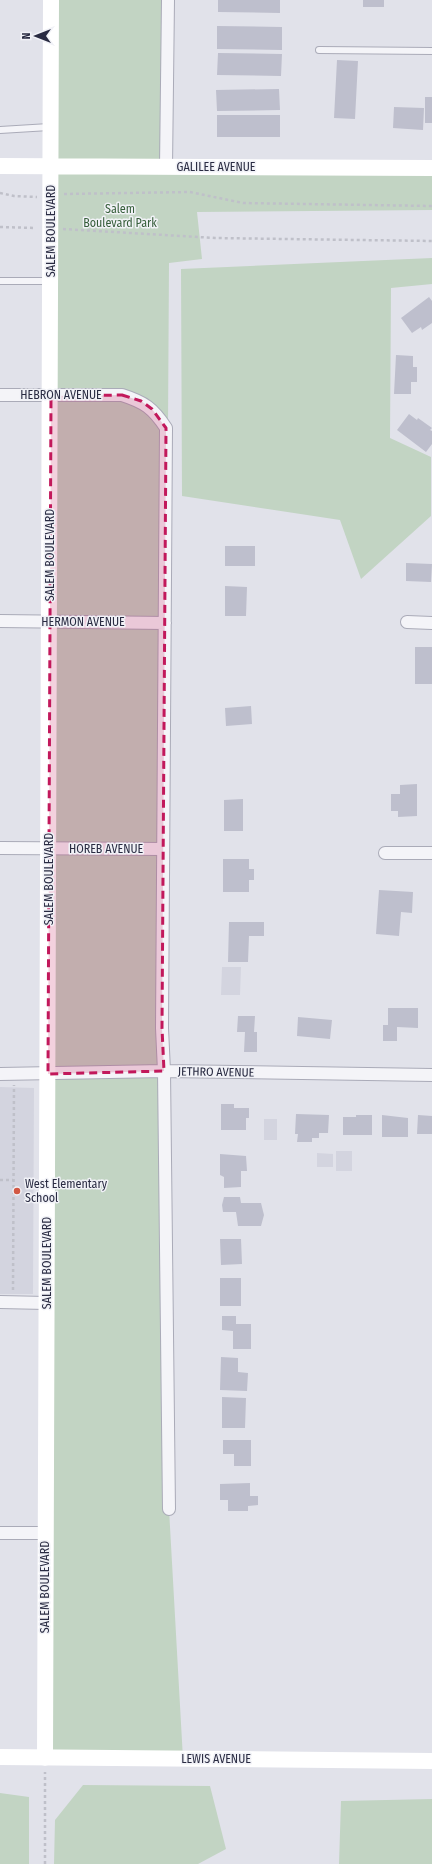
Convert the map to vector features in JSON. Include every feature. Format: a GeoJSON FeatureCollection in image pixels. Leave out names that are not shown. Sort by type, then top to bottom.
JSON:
{"type":"FeatureCollection","features":[{"type":"Feature","properties":{"kind":"street","name":"SALEM BOULEVARD"},"geometry":{"type":"LineString","coordinates":[[45,1758],[51,396],[51,0]]}},
{"type":"Feature","properties":{"kind":"street"},"geometry":{"type":"LineString","coordinates":[[166,166],[168,0]]}},
{"type":"Feature","properties":{"kind":"street","name":"GALILEE AVENUE"},"geometry":{"type":"LineString","coordinates":[[0,166],[432,168]]}},
{"type":"Feature","properties":{"kind":"street","name":"HEBRON AVENUE"},"geometry":{"type":"LineString","coordinates":[[0,395],[122,395],[141,401],[152,409],[166,428],[165,623]]}},
{"type":"Feature","properties":{"kind":"street","name":"HERMON AVENUE"},"geometry":{"type":"LineString","coordinates":[[0,622],[165,623]]}},
{"type":"Feature","properties":{"kind":"street"},"geometry":{"type":"LineString","coordinates":[[407,622],[432,623]]}},
{"type":"Feature","properties":{"kind":"street"},"geometry":{"type":"LineString","coordinates":[[165,623],[162,1028],[164,1071],[169,1509]]}},
{"type":"Feature","properties":{"kind":"street","name":"HOREB AVENUE"},"geometry":{"type":"LineString","coordinates":[[0,848],[163,849]]}},
{"type":"Feature","properties":{"kind":"street"},"geometry":{"type":"LineString","coordinates":[[385,853],[432,853]]}},
{"type":"Feature","properties":{"kind":"street","name":"JETHRO AVENUE"},"geometry":{"type":"LineString","coordinates":[[0,1074],[164,1071],[432,1075]]}},
{"type":"Feature","properties":{"kind":"street"},"geometry":{"type":"LineString","coordinates":[[0,1302],[46,1303]]}},
{"type":"Feature","properties":{"kind":"street"},"geometry":{"type":"LineString","coordinates":[[0,1533],[45,1533]]}},
{"type":"Feature","properties":{"kind":"street","name":"LEWIS AVENUE"},"geometry":{"type":"LineString","coordinates":[[0,1757],[432,1761]]}},
{"type":"Feature","properties":{"kind":"lane"},"geometry":{"type":"LineString","coordinates":[[319,50],[432,51]]}},
{"type":"Feature","properties":{"kind":"lane"},"geometry":{"type":"LineString","coordinates":[[0,130],[51,127]]}},
{"type":"Feature","properties":{"kind":"lane"},"geometry":{"type":"LineString","coordinates":[[0,281],[51,281]]}},
{"type":"Feature","properties":{"kind":"path"},"geometry":{"type":"LineString","coordinates":[[66,194],[190,192],[243,203],[432,206]]}},
{"type":"Feature","properties":{"kind":"path"},"geometry":{"type":"LineString","coordinates":[[0,193],[26,197],[42,196]]}},
{"type":"Feature","properties":{"kind":"path"},"geometry":{"type":"LineString","coordinates":[[0,227],[40,228]]}},
{"type":"Feature","properties":{"kind":"path"},"geometry":{"type":"LineString","coordinates":[[63,229],[231,239],[432,241]]}},
{"type":"Feature","properties":{"kind":"path"},"geometry":{"type":"LineString","coordinates":[[13,1302],[14,1074]]}},
{"type":"Feature","properties":{"kind":"path"},"geometry":{"type":"LineString","coordinates":[[0,1180],[13,1180]]}},
{"type":"Feature","properties":{"kind":"path"},"geometry":{"type":"LineString","coordinates":[[45,1758],[45,1864]]}},
{"type":"Feature","properties":{"kind":"highlighted area"},"geometry":{"type":"Polygon","coordinates":[[[122,395],[141,401],[152,409],[166,428],[162,1028],[164,1071],[48,1074],[51,396],[122,395]]]}},
{"type":"Feature","properties":{"kind":"shaded area"},"geometry":{"type":"Polygon","coordinates":[[[222,967],[241,967],[240,995],[221,995],[222,967]]]}},
{"type":"Feature","properties":{"kind":"shaded area","name":"West Elementary School"},"geometry":{"type":"Polygon","coordinates":[[[0,1087],[34,1088],[33,1294],[0,1294],[0,1087]]]}},
{"type":"Feature","properties":{"kind":"shaded area"},"geometry":{"type":"Polygon","coordinates":[[[264,1119],[277,1119],[277,1140],[264,1140],[264,1119]]]}},
{"type":"Feature","properties":{"kind":"shaded area"},"geometry":{"type":"Polygon","coordinates":[[[336,1151],[352,1151],[352,1171],[336,1171],[336,1151]]]}},
{"type":"Feature","properties":{"kind":"shaded area"},"geometry":{"type":"Polygon","coordinates":[[[317,1153],[333,1154],[333,1167],[317,1167],[317,1153]]]}},
{"type":"Feature","properties":{"kind":"green space","name":"Salem Boulevard Park"},"geometry":{"type":"Polygon","coordinates":[[[52,0],[168,0],[166,166],[432,168],[432,210],[197,212],[202,259],[169,263],[164,1071],[169,1509],[183,1759],[45,1758],[52,0]]]}},
{"type":"Feature","properties":{"kind":"green space"},"geometry":{"type":"Polygon","coordinates":[[[432,258],[432,284],[391,288],[390,438],[431,457],[431,516],[361,579],[340,520],[182,496],[181,269],[432,258]]]}},
{"type":"Feature","properties":{"kind":"green space"},"geometry":{"type":"Polygon","coordinates":[[[83,1785],[210,1786],[226,1849],[198,1864],[54,1864],[55,1820],[83,1785]]]}},
{"type":"Feature","properties":{"kind":"green space"},"geometry":{"type":"Polygon","coordinates":[[[0,1793],[29,1797],[29,1864],[0,1864],[0,1793]]]}},
{"type":"Feature","properties":{"kind":"green space"},"geometry":{"type":"Polygon","coordinates":[[[432,1799],[432,1864],[339,1864],[341,1801],[432,1799]]]}},
{"type":"Feature","properties":{"kind":"building"},"geometry":{"type":"Polygon","coordinates":[[[218,0],[280,0],[280,13],[218,12],[218,0]]]}},
{"type":"Feature","properties":{"kind":"building"},"geometry":{"type":"Polygon","coordinates":[[[363,0],[384,0],[384,7],[363,7],[363,0]]]}},
{"type":"Feature","properties":{"kind":"building"},"geometry":{"type":"Polygon","coordinates":[[[217,26],[282,27],[282,50],[217,49],[217,26]]]}},
{"type":"Feature","properties":{"kind":"building"},"geometry":{"type":"Polygon","coordinates":[[[218,53],[282,54],[281,76],[217,75],[218,53]]]}},
{"type":"Feature","properties":{"kind":"building"},"geometry":{"type":"Polygon","coordinates":[[[337,60],[358,61],[355,119],[334,118],[337,60]]]}},
{"type":"Feature","properties":{"kind":"building"},"geometry":{"type":"Polygon","coordinates":[[[279,89],[280,110],[217,111],[216,90],[279,89]]]}},
{"type":"Feature","properties":{"kind":"building"},"geometry":{"type":"Polygon","coordinates":[[[425,97],[432,97],[432,123],[425,123],[425,97]]]}},
{"type":"Feature","properties":{"kind":"building"},"geometry":{"type":"Polygon","coordinates":[[[394,107],[424,108],[423,130],[393,128],[394,107]]]}},
{"type":"Feature","properties":{"kind":"building"},"geometry":{"type":"Polygon","coordinates":[[[217,115],[280,115],[280,137],[217,137],[217,115]]]}},
{"type":"Feature","properties":{"kind":"building"},"geometry":{"type":"Polygon","coordinates":[[[429,297],[432,301],[432,323],[422,330],[421,327],[412,333],[401,318],[429,297]]]}},
{"type":"Feature","properties":{"kind":"building"},"geometry":{"type":"Polygon","coordinates":[[[396,355],[413,356],[413,367],[417,367],[417,382],[411,382],[411,394],[394,394],[396,355]]]}},
{"type":"Feature","properties":{"kind":"building"},"geometry":{"type":"Polygon","coordinates":[[[409,414],[417,420],[418,418],[432,428],[430,430],[432,431],[432,444],[426,452],[397,430],[409,414]]]}},
{"type":"Feature","properties":{"kind":"building"},"geometry":{"type":"Polygon","coordinates":[[[225,546],[255,546],[255,566],[225,566],[225,546]]]}},
{"type":"Feature","properties":{"kind":"building"},"geometry":{"type":"Polygon","coordinates":[[[406,563],[432,564],[431,582],[406,581],[406,563]]]}},
{"type":"Feature","properties":{"kind":"building"},"geometry":{"type":"Polygon","coordinates":[[[225,586],[247,587],[246,616],[225,616],[225,586]]]}},
{"type":"Feature","properties":{"kind":"building"},"geometry":{"type":"Polygon","coordinates":[[[415,647],[432,647],[432,684],[415,684],[415,647]]]}},
{"type":"Feature","properties":{"kind":"building"},"geometry":{"type":"Polygon","coordinates":[[[251,706],[252,724],[226,726],[225,708],[251,706]]]}},
{"type":"Feature","properties":{"kind":"building"},"geometry":{"type":"Polygon","coordinates":[[[417,784],[417,816],[398,817],[398,811],[391,811],[391,794],[400,794],[400,785],[417,784]]]}},
{"type":"Feature","properties":{"kind":"building"},"geometry":{"type":"Polygon","coordinates":[[[243,799],[243,831],[224,831],[224,800],[243,799]]]}},
{"type":"Feature","properties":{"kind":"building"},"geometry":{"type":"Polygon","coordinates":[[[223,859],[249,859],[249,869],[254,869],[254,880],[249,880],[249,892],[223,892],[223,859]]]}},
{"type":"Feature","properties":{"kind":"building"},"geometry":{"type":"Polygon","coordinates":[[[379,890],[413,892],[412,913],[401,912],[399,936],[376,934],[379,890]]]}},
{"type":"Feature","properties":{"kind":"building"},"geometry":{"type":"Polygon","coordinates":[[[229,922],[264,922],[264,936],[249,936],[248,962],[228,962],[229,922]]]}},
{"type":"Feature","properties":{"kind":"building"},"geometry":{"type":"Polygon","coordinates":[[[388,1008],[418,1008],[418,1028],[397,1027],[397,1041],[383,1041],[383,1025],[388,1025],[388,1008]]]}},
{"type":"Feature","properties":{"kind":"building"},"geometry":{"type":"Polygon","coordinates":[[[238,1016],[255,1016],[254,1032],[257,1032],[257,1052],[244,1052],[245,1032],[237,1032],[238,1016]]]}},
{"type":"Feature","properties":{"kind":"building"},"geometry":{"type":"Polygon","coordinates":[[[298,1017],[332,1020],[330,1039],[297,1036],[298,1017]]]}},
{"type":"Feature","properties":{"kind":"building"},"geometry":{"type":"Polygon","coordinates":[[[221,1104],[234,1104],[234,1108],[249,1108],[249,1118],[246,1118],[246,1130],[221,1130],[221,1104]]]}},
{"type":"Feature","properties":{"kind":"building"},"geometry":{"type":"Polygon","coordinates":[[[296,1114],[329,1115],[328,1133],[319,1133],[319,1138],[312,1138],[312,1142],[297,1142],[298,1134],[295,1134],[296,1114]]]}},
{"type":"Feature","properties":{"kind":"building"},"geometry":{"type":"Polygon","coordinates":[[[356,1115],[372,1115],[372,1135],[343,1135],[343,1117],[356,1117],[356,1115]]]}},
{"type":"Feature","properties":{"kind":"building"},"geometry":{"type":"Polygon","coordinates":[[[382,1115],[408,1118],[408,1137],[382,1137],[382,1115]]]}},
{"type":"Feature","properties":{"kind":"building"},"geometry":{"type":"Polygon","coordinates":[[[418,1115],[432,1116],[432,1134],[417,1134],[418,1115]]]}},
{"type":"Feature","properties":{"kind":"building"},"geometry":{"type":"Polygon","coordinates":[[[220,1154],[246,1156],[247,1171],[241,1171],[241,1187],[224,1188],[224,1177],[220,1175],[220,1154]]]}},
{"type":"Feature","properties":{"kind":"building"},"geometry":{"type":"Polygon","coordinates":[[[224,1197],[240,1197],[241,1203],[261,1203],[264,1215],[261,1226],[238,1226],[236,1212],[223,1212],[222,1205],[224,1197]]]}},
{"type":"Feature","properties":{"kind":"building"},"geometry":{"type":"Polygon","coordinates":[[[220,1239],[241,1239],[242,1264],[221,1265],[220,1239]]]}},
{"type":"Feature","properties":{"kind":"building"},"geometry":{"type":"Polygon","coordinates":[[[220,1278],[241,1278],[241,1306],[220,1306],[220,1278]]]}},
{"type":"Feature","properties":{"kind":"building"},"geometry":{"type":"Polygon","coordinates":[[[222,1316],[236,1316],[236,1324],[251,1324],[251,1349],[233,1349],[233,1331],[222,1330],[222,1316]]]}},
{"type":"Feature","properties":{"kind":"building"},"geometry":{"type":"Polygon","coordinates":[[[221,1357],[238,1358],[238,1372],[248,1373],[247,1391],[220,1390],[221,1357]]]}},
{"type":"Feature","properties":{"kind":"building"},"geometry":{"type":"Polygon","coordinates":[[[222,1397],[246,1398],[245,1428],[222,1428],[222,1397]]]}},
{"type":"Feature","properties":{"kind":"building"},"geometry":{"type":"Polygon","coordinates":[[[223,1440],[251,1440],[251,1466],[234,1466],[234,1454],[223,1454],[223,1440]]]}},
{"type":"Feature","properties":{"kind":"building"},"geometry":{"type":"Polygon","coordinates":[[[250,1483],[250,1496],[258,1496],[258,1505],[248,1506],[248,1511],[228,1511],[228,1500],[220,1500],[220,1484],[250,1483]]]}},
{"type":"Feature","properties":{"kind":"place","name":"West Elementary School"},"geometry":{"type":"Point","coordinates":[17,1191]}}]}
